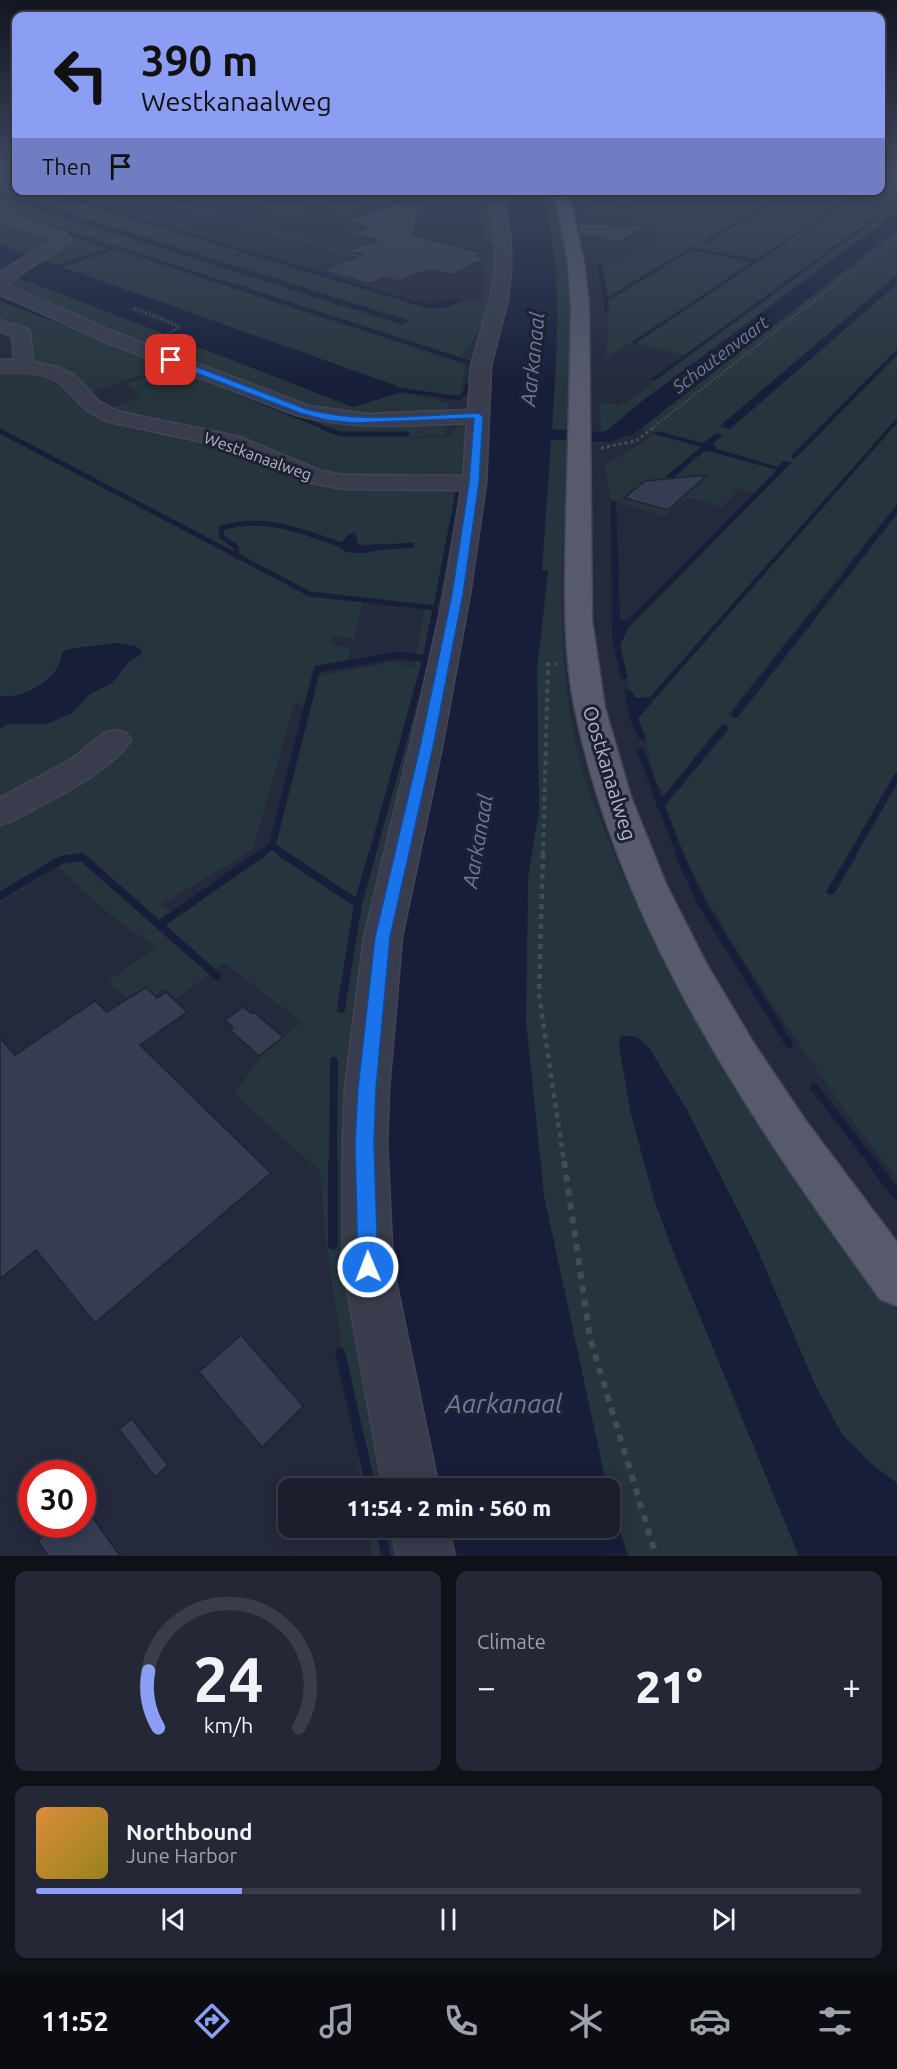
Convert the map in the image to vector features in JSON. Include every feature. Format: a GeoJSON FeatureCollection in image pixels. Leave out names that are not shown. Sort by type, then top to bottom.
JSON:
{"type":"FeatureCollection","features":[{"type":"Feature","properties":{"kind":"main road","name":"Oostkanaalweg"},"geometry":{"type":"LineString","coordinates":[[572,243],[580,306],[585,440],[578,620],[581,664],[588,707],[616,806],[650,888],[738,1052],[792,1136],[897,1282]]}},
{"type":"Feature","properties":{"kind":"street"},"geometry":{"type":"LineString","coordinates":[[62,243],[6,276],[0,283],[3,289],[105,335],[326,418],[354,420],[478,416]]}},
{"type":"Feature","properties":{"kind":"street"},"geometry":{"type":"LineString","coordinates":[[409,1478],[368,1267],[365,1142],[367,1088],[382,937],[426,747],[457,594],[474,483],[484,353],[499,299],[503,270],[503,243]]}},
{"type":"Feature","properties":{"kind":"street"},"geometry":{"type":"LineString","coordinates":[[0,325],[21,333],[24,366]]}},
{"type":"Feature","properties":{"kind":"street","name":"Westkanaalweg"},"geometry":{"type":"LineString","coordinates":[[0,366],[24,366],[51,371],[66,378],[93,406],[113,417],[232,442],[315,477],[343,482],[474,483]]}},
{"type":"Feature","properties":{"kind":"street"},"geometry":{"type":"LineString","coordinates":[[0,813],[84,766],[115,740]]}},
{"type":"Feature","properties":{"kind":"street"},"geometry":{"type":"LineString","coordinates":[[422,1538],[426,1556]]}},
{"type":"Feature","properties":{"kind":"path"},"geometry":{"type":"LineString","coordinates":[[310,243],[374,261]]}},
{"type":"Feature","properties":{"kind":"path"},"geometry":{"type":"LineString","coordinates":[[585,440],[636,441],[889,243]]}},
{"type":"Feature","properties":{"kind":"path"},"geometry":{"type":"LineString","coordinates":[[134,308],[143,309],[155,318],[176,325],[178,328],[163,337]]}},
{"type":"Feature","properties":{"kind":"path"},"geometry":{"type":"LineString","coordinates":[[581,664],[548,664],[540,995],[590,1338],[656,1556]]}},
{"type":"Feature","properties":{"kind":"shaded area"},"geometry":{"type":"Polygon","coordinates":[[[0,243],[89,243],[108,249],[55,265],[45,261],[19,278],[353,407],[402,392],[448,403],[449,425],[444,435],[393,438],[451,437],[467,405],[472,354],[477,355],[460,478],[335,476],[105,410],[142,397],[135,394],[139,392],[125,385],[156,374],[150,372],[87,394],[30,365],[25,347],[0,324],[0,272],[30,256],[0,245],[0,243]]]}},
{"type":"Feature","properties":{"kind":"shaded area"},"geometry":{"type":"Polygon","coordinates":[[[104,243],[141,243],[401,325],[410,321],[163,243],[211,243],[434,309],[462,301],[481,301],[484,288],[485,251],[495,254],[488,306],[479,330],[463,353],[464,359],[104,243]]]}},
{"type":"Feature","properties":{"kind":"shaded area"},"geometry":{"type":"Polygon","coordinates":[[[484,243],[497,243],[497,245],[484,245],[484,243]]]}},
{"type":"Feature","properties":{"kind":"shaded area"},"geometry":{"type":"Polygon","coordinates":[[[552,243],[563,243],[568,265],[572,316],[571,430],[552,429],[557,309],[552,243]]]}},
{"type":"Feature","properties":{"kind":"shaded area"},"geometry":{"type":"Polygon","coordinates":[[[658,243],[782,243],[757,259],[697,249],[695,245],[608,297],[602,263],[616,263],[658,243]]]}},
{"type":"Feature","properties":{"kind":"shaded area"},"geometry":{"type":"Polygon","coordinates":[[[786,243],[840,243],[686,355],[636,343],[786,243]]]}},
{"type":"Feature","properties":{"kind":"shaded area"},"geometry":{"type":"Polygon","coordinates":[[[844,243],[856,243],[637,405],[608,430],[601,432],[599,402],[616,404],[617,408],[653,384],[648,383],[650,380],[654,381],[844,243]]]}},
{"type":"Feature","properties":{"kind":"shaded area"},"geometry":{"type":"Polygon","coordinates":[[[881,243],[897,243],[897,275],[720,426],[730,429],[897,284],[897,349],[791,456],[796,458],[897,356],[897,418],[650,697],[636,698],[630,690],[620,645],[628,628],[791,463],[784,461],[778,467],[717,449],[713,444],[716,433],[705,442],[699,442],[641,429],[881,243]]]}},
{"type":"Feature","properties":{"kind":"shaded area"},"geometry":{"type":"Polygon","coordinates":[[[114,249],[465,365],[461,395],[446,397],[397,386],[61,267],[114,249]]]}},
{"type":"Feature","properties":{"kind":"shaded area"},"geometry":{"type":"Polygon","coordinates":[[[691,250],[752,263],[606,358],[609,312],[607,301],[691,250]]]}},
{"type":"Feature","properties":{"kind":"shaded area"},"geometry":{"type":"Polygon","coordinates":[[[0,367],[58,376],[90,407],[211,438],[288,471],[460,486],[433,668],[370,924],[394,1478],[361,1478],[324,1226],[320,1171],[234,1094],[262,1055],[302,1022],[224,963],[176,999],[165,989],[138,1008],[108,981],[156,947],[114,918],[58,867],[0,903],[0,367]],[[355,532],[341,541],[346,552],[358,553],[388,544],[360,545],[355,532]],[[364,599],[354,639],[334,636],[331,645],[351,648],[347,664],[316,669],[303,706],[295,701],[253,849],[161,905],[170,912],[272,847],[274,851],[273,846],[318,676],[394,662],[413,668],[425,610],[364,599]]]}},
{"type":"Feature","properties":{"kind":"shaded area"},"geometry":{"type":"Polygon","coordinates":[[[897,423],[897,503],[728,714],[737,719],[897,515],[897,772],[827,892],[832,894],[897,782],[897,1178],[831,1090],[739,953],[698,881],[665,806],[730,729],[720,725],[666,794],[655,784],[646,739],[638,718],[897,423]]]}},
{"type":"Feature","properties":{"kind":"shaded area"},"geometry":{"type":"Polygon","coordinates":[[[655,434],[702,447],[665,477],[672,479],[703,452],[709,451],[777,470],[755,492],[740,488],[722,507],[689,497],[664,516],[611,500],[605,466],[655,434]]]}},
{"type":"Feature","properties":{"kind":"shaded area"},"geometry":{"type":"Polygon","coordinates":[[[551,439],[571,440],[567,448],[562,566],[563,646],[572,725],[589,793],[630,891],[846,1242],[897,1311],[897,1483],[870,1463],[842,1434],[816,1387],[755,1244],[687,1110],[649,1048],[619,1045],[631,1114],[654,1199],[673,1251],[799,1556],[628,1556],[620,1531],[620,1478],[605,1478],[544,1196],[526,1022],[528,877],[539,810],[537,668],[548,572],[542,571],[551,439]]]}},
{"type":"Feature","properties":{"kind":"shaded area"},"geometry":{"type":"Polygon","coordinates":[[[370,1538],[402,1538],[405,1556],[372,1556],[370,1538]]]}},
{"type":"Feature","properties":{"kind":"water"},"geometry":{"type":"Polygon","coordinates":[[[144,243],[160,243],[409,321],[402,324],[144,243]]]}},
{"type":"Feature","properties":{"kind":"water"},"geometry":{"type":"Polygon","coordinates":[[[210,243],[222,243],[418,302],[462,300],[446,308],[427,308],[245,253],[230,257],[241,252],[210,243]]]}},
{"type":"Feature","properties":{"kind":"water","name":"Aarkanaal"},"geometry":{"type":"Polygon","coordinates":[[[511,243],[553,243],[557,339],[552,429],[556,430],[555,439],[551,439],[542,570],[548,571],[537,668],[539,810],[528,877],[526,1022],[544,1196],[605,1478],[435,1478],[393,1267],[384,1189],[385,1117],[397,949],[475,569],[488,476],[493,357],[510,288],[511,243]]]}},
{"type":"Feature","properties":{"kind":"water"},"geometry":{"type":"Polygon","coordinates":[[[782,243],[786,243],[636,343],[632,342],[752,262],[691,250],[608,301],[609,312],[605,311],[597,263],[602,263],[608,297],[695,245],[699,246],[698,249],[757,259],[782,243]]]}},
{"type":"Feature","properties":{"kind":"water"},"geometry":{"type":"Polygon","coordinates":[[[840,243],[844,243],[654,381],[650,380],[840,243]]]}},
{"type":"Feature","properties":{"kind":"water"},"geometry":{"type":"Polygon","coordinates":[[[856,243],[881,243],[632,435],[601,440],[601,432],[608,430],[637,405],[856,243]]]}},
{"type":"Feature","properties":{"kind":"water"},"geometry":{"type":"Polygon","coordinates":[[[0,245],[30,256],[1,272],[0,245]]]}},
{"type":"Feature","properties":{"kind":"water"},"geometry":{"type":"Polygon","coordinates":[[[45,261],[397,386],[402,392],[353,407],[18,277],[45,261]],[[136,307],[127,309],[175,328],[172,331],[184,327],[154,311],[136,307]]]}},
{"type":"Feature","properties":{"kind":"water"},"geometry":{"type":"Polygon","coordinates":[[[897,275],[897,284],[730,429],[720,426],[897,275]]]}},
{"type":"Feature","properties":{"kind":"water"},"geometry":{"type":"Polygon","coordinates":[[[897,418],[897,423],[638,718],[646,739],[639,739],[630,719],[624,690],[630,690],[636,698],[650,697],[897,418]]]}},
{"type":"Feature","properties":{"kind":"water"},"geometry":{"type":"Polygon","coordinates":[[[658,431],[699,442],[705,442],[716,433],[723,435],[713,444],[717,449],[777,467],[784,461],[792,462],[628,628],[620,645],[628,678],[621,679],[612,637],[611,500],[616,502],[620,620],[628,620],[777,470],[709,451],[703,452],[672,479],[665,477],[701,447],[655,434],[658,431]]]}},
{"type":"Feature","properties":{"kind":"water"},"geometry":{"type":"Polygon","coordinates":[[[355,532],[360,545],[388,544],[366,553],[342,550],[339,545],[347,536],[355,532]]]}},
{"type":"Feature","properties":{"kind":"water"},"geometry":{"type":"Polygon","coordinates":[[[117,643],[135,646],[142,650],[140,655],[129,662],[112,683],[90,694],[71,714],[46,724],[8,724],[0,729],[0,696],[25,693],[41,684],[59,665],[63,651],[117,643]]]}},
{"type":"Feature","properties":{"kind":"water"},"geometry":{"type":"Polygon","coordinates":[[[621,1035],[637,1037],[649,1048],[687,1110],[755,1244],[816,1387],[842,1434],[870,1463],[897,1483],[897,1556],[799,1556],[673,1251],[654,1199],[631,1114],[619,1045],[621,1035]]]}},
{"type":"Feature","properties":{"kind":"water"},"geometry":{"type":"Polygon","coordinates":[[[620,1531],[628,1556],[454,1556],[450,1538],[620,1538],[620,1531]]]}},
{"type":"Feature","properties":{"kind":"building"},"geometry":{"type":"Polygon","coordinates":[[[370,243],[442,243],[481,253],[476,256],[486,258],[451,275],[431,269],[399,281],[385,278],[369,284],[322,270],[363,255],[347,251],[370,243]]]}},
{"type":"Feature","properties":{"kind":"building"},"geometry":{"type":"Polygon","coordinates":[[[707,475],[668,510],[624,498],[645,481],[707,475]]]}},
{"type":"Feature","properties":{"kind":"building"},"geometry":{"type":"Polygon","coordinates":[[[146,987],[157,998],[166,992],[187,1012],[140,1045],[271,1173],[95,1323],[36,1250],[0,1279],[0,1038],[15,1055],[95,1001],[107,1012],[146,987]]]}},
{"type":"Feature","properties":{"kind":"building"},"geometry":{"type":"Polygon","coordinates":[[[243,1007],[252,1014],[254,1012],[283,1037],[259,1056],[230,1030],[233,1028],[225,1020],[243,1007]]]}},
{"type":"Feature","properties":{"kind":"building"},"geometry":{"type":"Polygon","coordinates":[[[241,1335],[303,1406],[262,1447],[199,1372],[241,1335]]]}},
{"type":"Feature","properties":{"kind":"building"},"geometry":{"type":"Polygon","coordinates":[[[132,1419],[168,1465],[155,1477],[119,1429],[132,1419]]]}},
{"type":"Feature","properties":{"kind":"building"},"geometry":{"type":"Polygon","coordinates":[[[96,1523],[120,1556],[48,1556],[38,1541],[41,1538],[96,1538],[96,1523]]]}},
{"type":"Feature","properties":{"kind":"waterway"},"geometry":{"type":"LineString","coordinates":[[58,269],[54,268],[116,248],[100,243]]}},
{"type":"Feature","properties":{"kind":"waterway"},"geometry":{"type":"LineString","coordinates":[[123,250],[227,284]]}},
{"type":"Feature","properties":{"kind":"waterway"},"geometry":{"type":"LineString","coordinates":[[222,282],[471,363],[470,366]]}},
{"type":"Feature","properties":{"kind":"waterway"},"geometry":{"type":"LineString","coordinates":[[0,299],[76,328]]}},
{"type":"Feature","properties":{"kind":"waterway"},"geometry":{"type":"LineString","coordinates":[[821,429],[897,352]]}},
{"type":"Feature","properties":{"kind":"waterway"},"geometry":{"type":"LineString","coordinates":[[203,379],[328,429]]}},
{"type":"Feature","properties":{"kind":"waterway"},"geometry":{"type":"LineString","coordinates":[[393,389],[459,398],[466,391],[467,386]]}},
{"type":"Feature","properties":{"kind":"waterway","name":"Schoutenvaart"},"geometry":{"type":"LineString","coordinates":[[527,434],[610,437],[629,422]]}},
{"type":"Feature","properties":{"kind":"waterway"},"geometry":{"type":"LineString","coordinates":[[324,428],[340,434],[407,434]]}},
{"type":"Feature","properties":{"kind":"waterway"},"geometry":{"type":"LineString","coordinates":[[794,456],[821,429]]}},
{"type":"Feature","properties":{"kind":"waterway"},"geometry":{"type":"LineString","coordinates":[[0,431],[237,556]]}},
{"type":"Feature","properties":{"kind":"waterway"},"geometry":{"type":"LineString","coordinates":[[434,616],[458,492]]}},
{"type":"Feature","properties":{"kind":"waterway"},"geometry":{"type":"LineString","coordinates":[[813,616],[897,509]]}},
{"type":"Feature","properties":{"kind":"waterway"},"geometry":{"type":"LineString","coordinates":[[237,556],[236,547],[222,537],[221,528],[238,524],[270,524],[301,531],[348,547]]}},
{"type":"Feature","properties":{"kind":"waterway"},"geometry":{"type":"LineString","coordinates":[[376,548],[412,545]]}},
{"type":"Feature","properties":{"kind":"waterway"},"geometry":{"type":"LineString","coordinates":[[237,556],[310,594],[435,608]]}},
{"type":"Feature","properties":{"kind":"waterway"},"geometry":{"type":"LineString","coordinates":[[426,659],[435,614]]}},
{"type":"Feature","properties":{"kind":"waterway"},"geometry":{"type":"LineString","coordinates":[[735,714],[814,614]]}},
{"type":"Feature","properties":{"kind":"waterway"},"geometry":{"type":"LineString","coordinates":[[272,846],[317,669],[398,655],[426,659]]}},
{"type":"Feature","properties":{"kind":"waterway"},"geometry":{"type":"LineString","coordinates":[[372,855],[426,659]]}},
{"type":"Feature","properties":{"kind":"waterway"},"geometry":{"type":"LineString","coordinates":[[661,805],[724,728]]}},
{"type":"Feature","properties":{"kind":"waterway"},"geometry":{"type":"LineString","coordinates":[[641,752],[661,805]]}},
{"type":"Feature","properties":{"kind":"waterway"},"geometry":{"type":"LineString","coordinates":[[852,855],[897,777]]}},
{"type":"Feature","properties":{"kind":"waterway"},"geometry":{"type":"LineString","coordinates":[[661,805],[680,855]]}},
{"type":"Feature","properties":{"kind":"waterway"},"geometry":{"type":"LineString","coordinates":[[259,855],[272,846]]}},
{"type":"Feature","properties":{"kind":"waterway"},"geometry":{"type":"LineString","coordinates":[[272,846],[285,855]]}},
{"type":"Feature","properties":{"kind":"waterway"},"geometry":{"type":"LineString","coordinates":[[159,925],[261,854]]}},
{"type":"Feature","properties":{"kind":"waterway"},"geometry":{"type":"LineString","coordinates":[[283,854],[358,904]]}},
{"type":"Feature","properties":{"kind":"waterway"},"geometry":{"type":"LineString","coordinates":[[358,904],[372,854]]}},
{"type":"Feature","properties":{"kind":"waterway"},"geometry":{"type":"LineString","coordinates":[[679,854],[702,904],[789,1044]]}},
{"type":"Feature","properties":{"kind":"waterway"},"geometry":{"type":"LineString","coordinates":[[831,891],[853,854]]}},
{"type":"Feature","properties":{"kind":"waterway"},"geometry":{"type":"LineString","coordinates":[[0,896],[61,860],[82,857],[159,925]]}},
{"type":"Feature","properties":{"kind":"waterway"},"geometry":{"type":"LineString","coordinates":[[341,1009],[358,904]]}},
{"type":"Feature","properties":{"kind":"waterway"},"geometry":{"type":"LineString","coordinates":[[159,925],[217,976]]}},
{"type":"Feature","properties":{"kind":"waterway"},"geometry":{"type":"LineString","coordinates":[[333,1162],[334,1061]]}},
{"type":"Feature","properties":{"kind":"waterway"},"geometry":{"type":"LineString","coordinates":[[814,1087],[872,1162]]}},
{"type":"Feature","properties":{"kind":"waterway"},"geometry":{"type":"LineString","coordinates":[[871,1161],[897,1195]]}},
{"type":"Feature","properties":{"kind":"waterway"},"geometry":{"type":"LineString","coordinates":[[333,1162],[333,1245]]}},
{"type":"Feature","properties":{"kind":"waterway"},"geometry":{"type":"LineString","coordinates":[[340,1352],[369,1478]]}},
{"type":"Feature","properties":{"kind":"waterway"},"geometry":{"type":"LineString","coordinates":[[382,1538],[386,1556]]}},
{"type":"Feature","properties":{"kind":"route"},"geometry":{"type":"LineString","coordinates":[[171,360],[326,418],[354,420],[478,416],[474,483],[457,594],[426,747],[382,937],[367,1088],[365,1142],[368,1267]]}}]}
